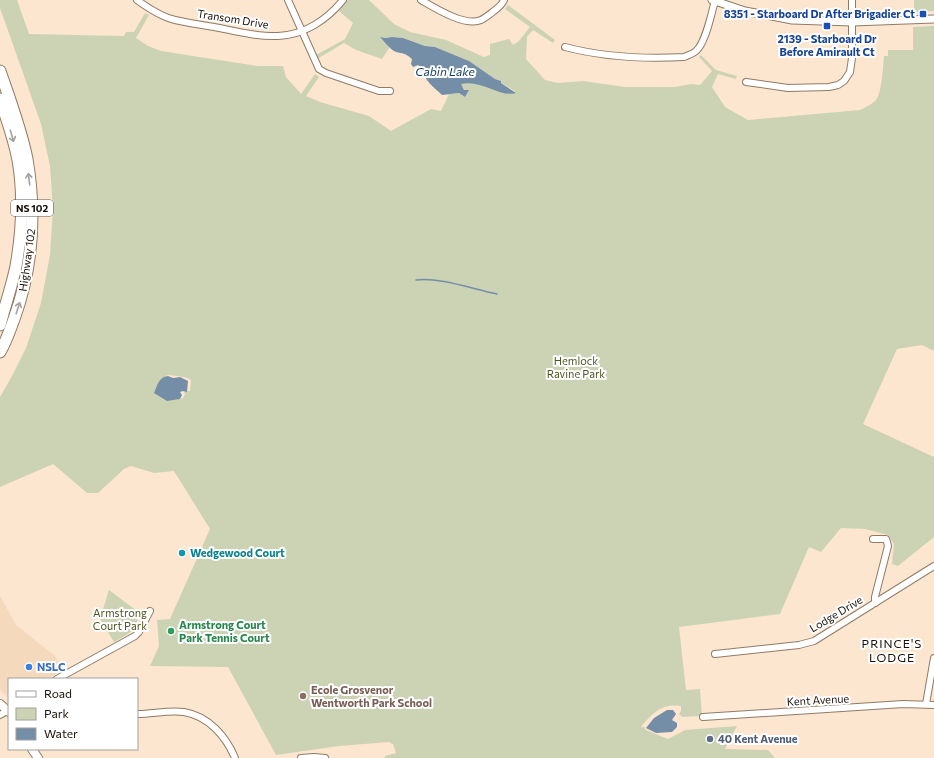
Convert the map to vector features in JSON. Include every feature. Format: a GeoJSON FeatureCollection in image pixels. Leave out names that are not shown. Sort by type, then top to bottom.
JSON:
{"type":"FeatureCollection","features":[{"type":"Feature","properties":{"kind":"highway","name":"Highway 102"},"geometry":{"type":"LineString","coordinates":[[0,71],[15,114],[23,143],[32,203],[30,248],[23,294],[0,355]]}},
{"type":"Feature","properties":{"kind":"highway","name":"Highway 102"},"geometry":{"type":"LineString","coordinates":[[0,99],[13,138],[18,160],[22,203],[16,267],[0,325]]}},
{"type":"Feature","properties":{"kind":"main road"},"geometry":{"type":"LineString","coordinates":[[0,704],[8,711]]}},
{"type":"Feature","properties":{"kind":"street","name":"Transom Drive"},"geometry":{"type":"LineString","coordinates":[[137,0],[149,8],[174,20],[250,34],[278,36],[302,30],[320,22],[343,0]]}},
{"type":"Feature","properties":{"kind":"street"},"geometry":{"type":"LineString","coordinates":[[288,0],[319,69],[326,73],[379,91],[390,91]]}},
{"type":"Feature","properties":{"kind":"street"},"geometry":{"type":"LineString","coordinates":[[421,0],[460,19],[470,22],[480,21],[491,14],[504,0]]}},
{"type":"Feature","properties":{"kind":"street"},"geometry":{"type":"LineString","coordinates":[[565,47],[600,54],[637,57],[676,57],[692,54],[700,47],[705,36],[714,0],[745,11],[792,20],[852,22],[934,19]]}},
{"type":"Feature","properties":{"kind":"street"},"geometry":{"type":"LineString","coordinates":[[746,82],[788,88],[829,87],[838,85],[844,81],[850,72],[852,58],[852,0]]}},
{"type":"Feature","properties":{"kind":"street"},"geometry":{"type":"LineString","coordinates":[[874,539],[886,539],[888,546],[875,596],[875,603]]}},
{"type":"Feature","properties":{"kind":"street","name":"Lodge Drive"},"geometry":{"type":"LineString","coordinates":[[715,654],[799,645],[814,640],[934,566]]}},
{"type":"Feature","properties":{"kind":"street"},"geometry":{"type":"LineString","coordinates":[[59,678],[135,636],[139,632],[150,611]]}},
{"type":"Feature","properties":{"kind":"street"},"geometry":{"type":"LineString","coordinates":[[926,704],[934,658]]}},
{"type":"Feature","properties":{"kind":"street","name":"Kent Avenue"},"geometry":{"type":"LineString","coordinates":[[703,717],[838,708],[879,707],[903,704],[934,705]]}},
{"type":"Feature","properties":{"kind":"street"},"geometry":{"type":"LineString","coordinates":[[0,715],[8,711]]}},
{"type":"Feature","properties":{"kind":"street"},"geometry":{"type":"LineString","coordinates":[[138,714],[185,712],[201,718],[210,723],[219,732],[229,744],[235,758]]}},
{"type":"Feature","properties":{"kind":"street"},"geometry":{"type":"LineString","coordinates":[[301,758],[314,756],[325,758]]}},
{"type":"Feature","properties":{"kind":"shaded area"},"geometry":{"type":"Polygon","coordinates":[[[0,596],[16,625],[55,656],[63,669],[50,678],[8,678],[8,698],[0,690],[0,596]]]}},
{"type":"Feature","properties":{"kind":"green space","name":"Hemlock Ravine Park"},"geometry":{"type":"Polygon","coordinates":[[[0,0],[17,0],[29,34],[124,36],[126,32],[134,32],[145,13],[149,15],[136,38],[148,46],[161,51],[258,66],[283,66],[286,77],[301,94],[315,74],[319,77],[306,96],[320,102],[369,116],[391,131],[431,109],[441,111],[449,94],[459,93],[465,97],[468,92],[464,90],[461,83],[482,85],[507,93],[514,94],[515,91],[469,61],[435,47],[425,46],[403,38],[380,37],[390,47],[382,59],[356,50],[344,43],[317,59],[316,55],[345,39],[353,23],[339,11],[348,0],[369,0],[394,24],[410,32],[446,40],[484,57],[490,55],[490,44],[509,39],[513,45],[519,41],[530,27],[505,9],[508,5],[555,40],[553,43],[533,30],[527,37],[526,59],[545,80],[558,83],[583,81],[625,87],[675,87],[691,84],[700,85],[712,71],[699,57],[701,55],[716,70],[737,76],[736,79],[718,74],[712,87],[725,107],[748,120],[860,110],[870,105],[878,96],[881,85],[884,56],[888,56],[888,50],[913,50],[913,27],[934,26],[934,351],[922,345],[897,349],[863,424],[934,457],[934,537],[898,566],[892,564],[894,544],[888,535],[865,529],[841,528],[821,552],[809,547],[780,614],[679,627],[686,690],[700,689],[702,716],[682,717],[679,714],[681,711],[681,706],[668,706],[658,710],[641,727],[644,727],[646,730],[668,739],[685,730],[737,726],[725,749],[768,750],[775,758],[385,758],[385,756],[396,753],[393,744],[389,742],[339,746],[276,755],[228,667],[150,666],[159,646],[157,620],[170,619],[210,529],[174,471],[154,473],[131,466],[124,469],[98,493],[87,493],[53,464],[0,487],[0,397],[26,348],[41,303],[50,255],[53,209],[50,166],[41,124],[0,8],[0,0]],[[169,375],[165,376],[175,400],[183,398],[185,394],[183,391],[190,391],[191,380],[169,375]]]}},
{"type":"Feature","properties":{"kind":"green space"},"geometry":{"type":"Polygon","coordinates":[[[914,0],[934,0],[934,11],[914,12],[914,0]]]}},
{"type":"Feature","properties":{"kind":"green space","name":"Armstrong Court Park"},"geometry":{"type":"Polygon","coordinates":[[[109,590],[137,611],[138,617],[132,631],[114,642],[100,619],[109,590]]]}},
{"type":"Feature","properties":{"kind":"water","name":"Cabin Lake"},"geometry":{"type":"Polygon","coordinates":[[[380,37],[403,38],[425,46],[435,47],[469,61],[495,79],[501,81],[501,83],[516,93],[504,93],[468,83],[461,84],[464,90],[469,90],[465,97],[459,93],[442,95],[427,80],[423,73],[424,70],[418,65],[413,67],[411,64],[412,59],[405,54],[394,51],[380,37]]]}},
{"type":"Feature","properties":{"kind":"water"},"geometry":{"type":"Polygon","coordinates":[[[168,376],[173,378],[180,377],[188,381],[187,392],[180,392],[182,395],[180,399],[167,401],[154,393],[160,380],[168,376]]]}},
{"type":"Feature","properties":{"kind":"water"},"geometry":{"type":"Polygon","coordinates":[[[667,710],[673,710],[676,714],[672,720],[677,723],[677,727],[672,732],[656,733],[646,728],[654,718],[667,710]]]}},
{"type":"Feature","properties":{"kind":"waterway"},"geometry":{"type":"LineString","coordinates":[[416,280],[435,280],[497,294]]}},
{"type":"Feature","properties":{"kind":"place","name":"8351 - Starboard Dr After Brigadier Ct"},"geometry":{"type":"Point","coordinates":[923,14]}},
{"type":"Feature","properties":{"kind":"place","name":"2139 - Starboard Dr Before Amirault Ct"},"geometry":{"type":"Point","coordinates":[827,26]}},
{"type":"Feature","properties":{"kind":"place","name":"Wedgewood Court"},"geometry":{"type":"Point","coordinates":[182,553]}},
{"type":"Feature","properties":{"kind":"place","name":"Armstrong Court Park Tennis Court"},"geometry":{"type":"Point","coordinates":[171,631]}},
{"type":"Feature","properties":{"kind":"place","name":"NSLC"},"geometry":{"type":"Point","coordinates":[29,667]}},
{"type":"Feature","properties":{"kind":"place","name":"Ecole Grosvenor Wentworth Park School"},"geometry":{"type":"Point","coordinates":[303,696]}},
{"type":"Feature","properties":{"kind":"place","name":"40 Kent Avenue"},"geometry":{"type":"Point","coordinates":[710,739]}},
{"type":"Feature","properties":{"kind":"district","name":"PRINCE'S LODGE"},"geometry":{"type":"Point","coordinates":[892,651]}}]}
